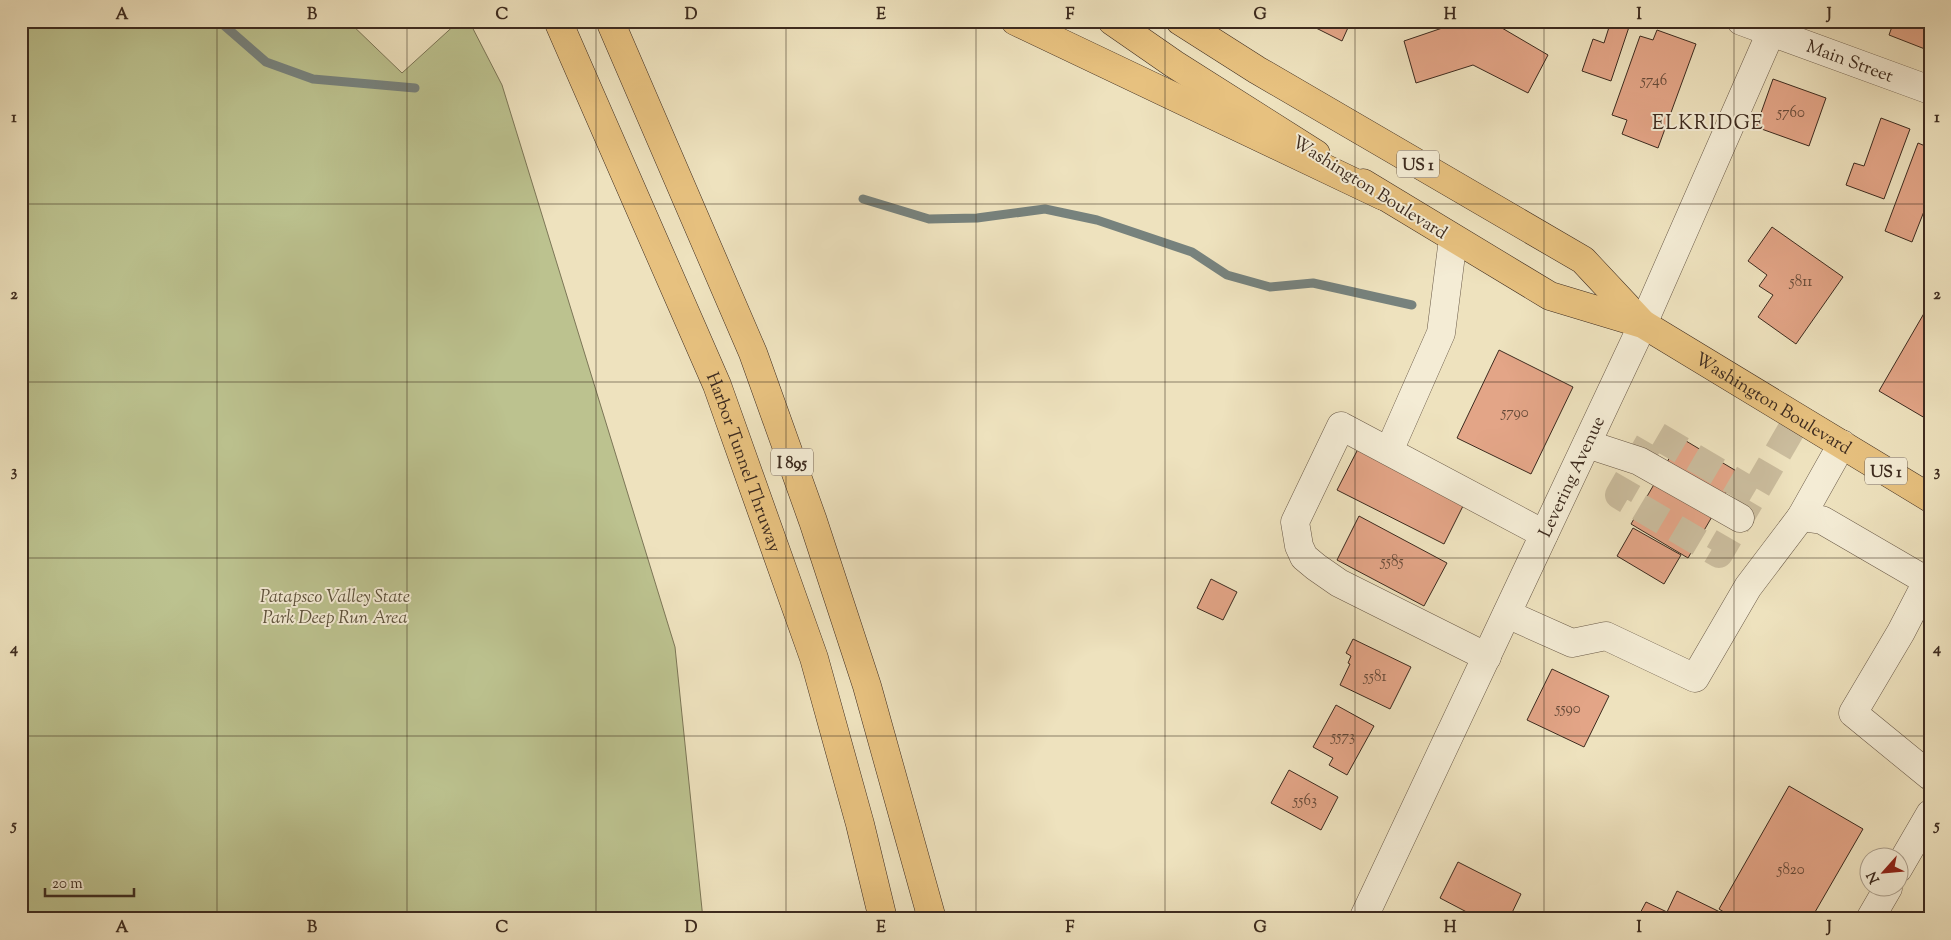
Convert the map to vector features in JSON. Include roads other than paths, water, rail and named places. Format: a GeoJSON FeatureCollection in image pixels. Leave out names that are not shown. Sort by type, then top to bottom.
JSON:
{"type":"FeatureCollection","features":[{"type":"Feature","properties":{"kind":"main road","name":"Harbor Tunnel Thruway"},"geometry":{"type":"LineString","coordinates":[[558,21],[723,403],[814,658],[860,824],[883,919]]}},
{"type":"Feature","properties":{"kind":"main road","name":"I 895"},"geometry":{"type":"LineString","coordinates":[[610,21],[753,353],[803,493],[867,686],[932,919]]}},
{"type":"Feature","properties":{"kind":"main road"},"geometry":{"type":"LineString","coordinates":[[1015,21],[1384,196]]}},
{"type":"Feature","properties":{"kind":"main road","name":"Washington Boulevard"},"geometry":{"type":"LineString","coordinates":[[1112,21],[1174,64],[1384,196],[1550,296],[1643,324],[1930,498]]}},
{"type":"Feature","properties":{"kind":"main road","name":"Washington Boulevard"},"geometry":{"type":"LineString","coordinates":[[1180,21],[1256,70],[1583,260],[1643,324]]}},
{"type":"Feature","properties":{"kind":"street","name":"Main Street"},"geometry":{"type":"LineString","coordinates":[[1741,21],[1930,90]]}},
{"type":"Feature","properties":{"kind":"street","name":"Levering Avenue"},"geometry":{"type":"LineString","coordinates":[[1363,919],[1643,324],[1771,32]]}},
{"type":"Feature","properties":{"kind":"street"},"geometry":{"type":"LineString","coordinates":[[1389,451],[1441,333],[1454,238]]}},
{"type":"Feature","properties":{"kind":"street"},"geometry":{"type":"LineString","coordinates":[[1487,657],[1339,583],[1316,567],[1304,556],[1299,546],[1295,522],[1341,426],[1544,534]]}},
{"type":"Feature","properties":{"kind":"street"},"geometry":{"type":"LineString","coordinates":[[1587,444],[1639,461],[1740,518]]}},
{"type":"Feature","properties":{"kind":"street"},"geometry":{"type":"LineString","coordinates":[[1507,614],[1572,643],[1606,636],[1695,678],[1748,587],[1801,517],[1842,444]]}},
{"type":"Feature","properties":{"kind":"street"},"geometry":{"type":"LineString","coordinates":[[1801,517],[1822,520],[1928,579],[1901,632],[1853,714],[1930,776]]}},
{"type":"Feature","properties":{"kind":"street"},"geometry":{"type":"LineString","coordinates":[[1908,852],[1930,814]]}},
{"type":"Feature","properties":{"kind":"street"},"geometry":{"type":"LineString","coordinates":[[1870,919],[1882,898]]}},
{"type":"Feature","properties":{"kind":"waterway"},"geometry":{"type":"LineString","coordinates":[[219,21],[266,62],[313,79],[415,88]]}},
{"type":"Feature","properties":{"kind":"waterway"},"geometry":{"type":"LineString","coordinates":[[863,199],[929,219],[977,218],[1045,209],[1097,220],[1192,252],[1227,275],[1270,287],[1313,283],[1412,305]]}},
{"type":"Feature","properties":{"kind":"tunnel"},"geometry":{"type":"LineString","coordinates":[[1754,493],[1654,434],[1619,495],[1719,554],[1798,418]]}},
{"type":"Feature","properties":{"kind":"district","name":"ELKRIDGE"},"geometry":{"type":"Point","coordinates":[1708,122]}},
{"type":"Feature","properties":{"kind":"park label","name":"Patapsco Valley State Park Deep Run Area"},"geometry":{"type":"Point","coordinates":[335,606]}}]}
